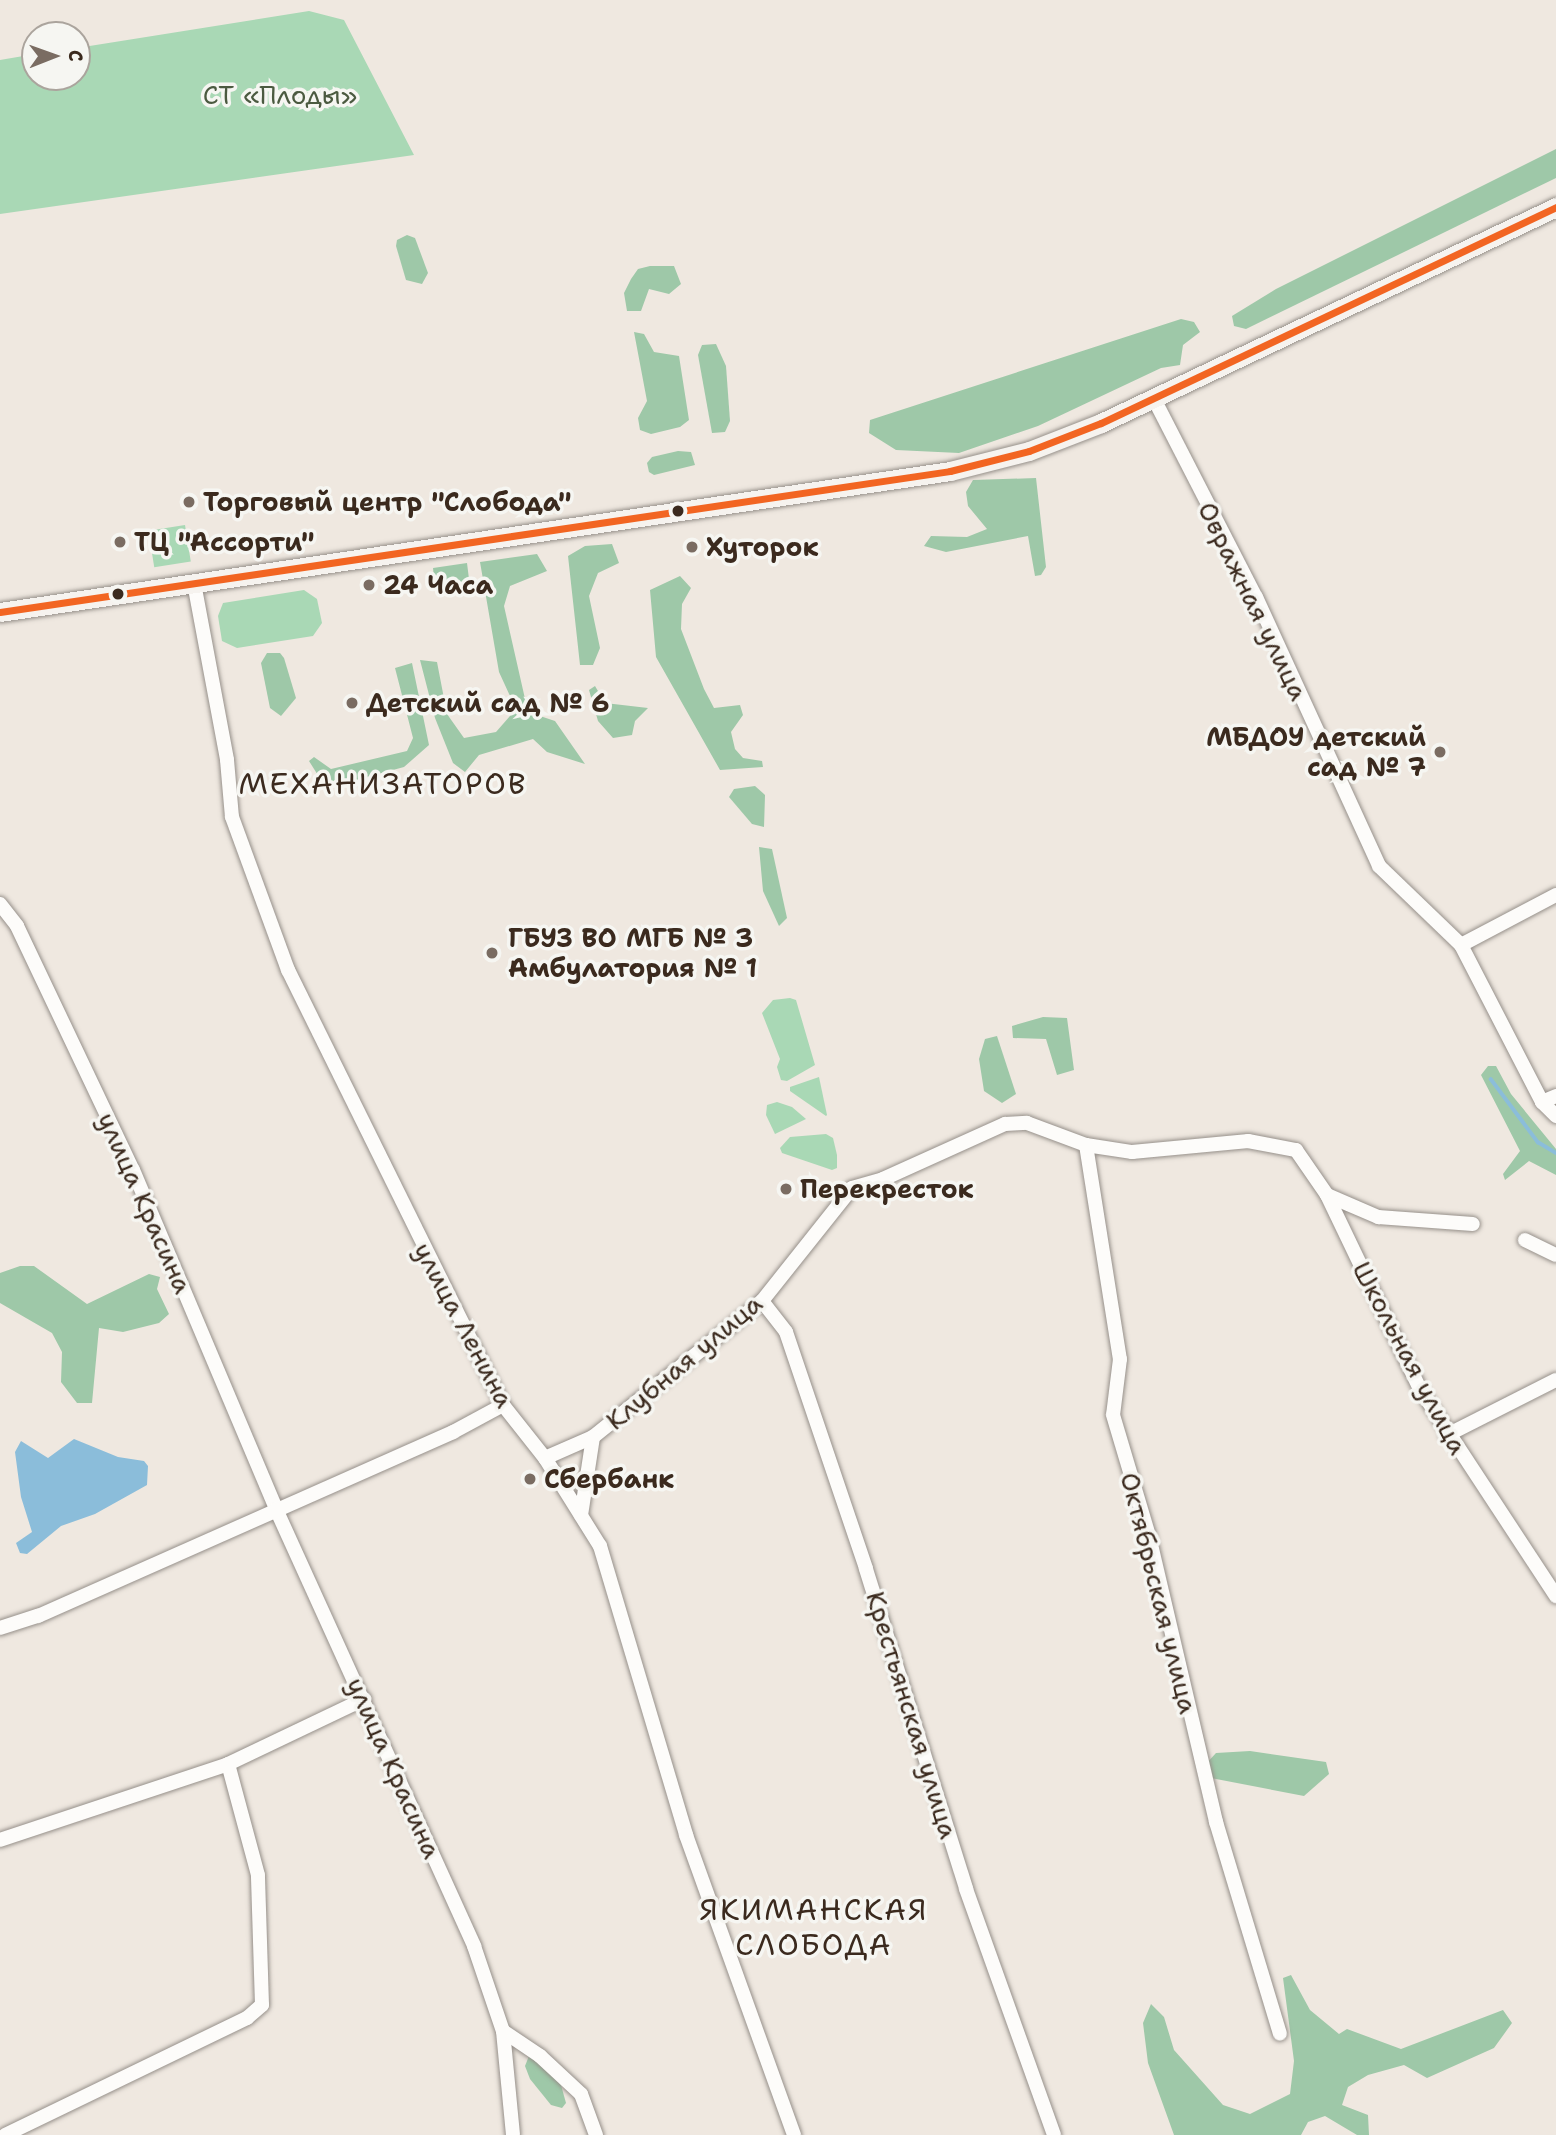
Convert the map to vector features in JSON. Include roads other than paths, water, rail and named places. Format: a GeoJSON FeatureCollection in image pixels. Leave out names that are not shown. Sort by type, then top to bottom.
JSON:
{"type":"FeatureCollection","features":[{"type":"Feature","properties":{"kind":"main road"},"geometry":{"type":"LineString","coordinates":[[0,612],[950,471],[1029,451],[1153,397],[1556,207]]}},
{"type":"Feature","properties":{"kind":"street","name":"Овражная улица"},"geometry":{"type":"LineString","coordinates":[[1153,397],[1256,597],[1379,866],[1461,945],[1542,1102],[1556,1116]]}},
{"type":"Feature","properties":{"kind":"street","name":"улица Ленина"},"geometry":{"type":"LineString","coordinates":[[194,583],[227,760],[232,817],[288,970],[503,1405],[545,1458],[600,1546],[686,1835],[794,2135]]}},
{"type":"Feature","properties":{"kind":"street"},"geometry":{"type":"LineString","coordinates":[[1461,945],[1556,895]]}},
{"type":"Feature","properties":{"kind":"street","name":"улица Красина"},"geometry":{"type":"LineString","coordinates":[[0,904],[17,926],[133,1170],[276,1508],[474,1946],[503,2031],[513,2135]]}},
{"type":"Feature","properties":{"kind":"street"},"geometry":{"type":"LineString","coordinates":[[1542,1102],[1556,1096]]}},
{"type":"Feature","properties":{"kind":"street","name":"Клубная улица"},"geometry":{"type":"LineString","coordinates":[[545,1458],[593,1437],[762,1301],[852,1188],[883,1179],[1005,1124],[1027,1123],[1086,1145],[1132,1152],[1248,1141],[1296,1150]]}},
{"type":"Feature","properties":{"kind":"street","name":"Октябрьская улица"},"geometry":{"type":"LineString","coordinates":[[1086,1145],[1120,1359],[1113,1415],[1149,1536],[1216,1822],[1280,2034]]}},
{"type":"Feature","properties":{"kind":"street","name":"Школьная улица"},"geometry":{"type":"LineString","coordinates":[[1296,1150],[1326,1195],[1447,1435],[1556,1596]]}},
{"type":"Feature","properties":{"kind":"street"},"geometry":{"type":"LineString","coordinates":[[1326,1195],[1378,1217],[1473,1224]]}},
{"type":"Feature","properties":{"kind":"street"},"geometry":{"type":"LineString","coordinates":[[1525,1240],[1556,1255]]}},
{"type":"Feature","properties":{"kind":"street","name":"Крестьянская улица"},"geometry":{"type":"LineString","coordinates":[[762,1301],[786,1332],[866,1569],[966,1889],[1054,2135]]}},
{"type":"Feature","properties":{"kind":"street"},"geometry":{"type":"LineString","coordinates":[[1447,1435],[1556,1380]]}},
{"type":"Feature","properties":{"kind":"street"},"geometry":{"type":"LineString","coordinates":[[0,1628],[38,1616],[276,1508],[453,1432],[503,1405]]}},
{"type":"Feature","properties":{"kind":"street","name":"Клубная улица"},"geometry":{"type":"LineString","coordinates":[[581,1515],[593,1437]]}},
{"type":"Feature","properties":{"kind":"street"},"geometry":{"type":"LineString","coordinates":[[0,1840],[228,1764],[364,1699]]}},
{"type":"Feature","properties":{"kind":"street"},"geometry":{"type":"LineString","coordinates":[[5,2135],[247,2018],[262,2005],[258,1875],[228,1764]]}},
{"type":"Feature","properties":{"kind":"street"},"geometry":{"type":"LineString","coordinates":[[503,2031],[540,2056],[581,2094],[596,2135]]}},
{"type":"Feature","properties":{"kind":"water"},"geometry":{"type":"Polygon","coordinates":[[[74,1439],[118,1457],[144,1461],[148,1466],[147,1485],[95,1514],[61,1526],[27,1554],[20,1553],[16,1543],[32,1532],[21,1497],[15,1452],[21,1441],[48,1458],[74,1439]]]}},
{"type":"Feature","properties":{"kind":"waterway"},"geometry":{"type":"LineString","coordinates":[[1491,1079],[1538,1142],[1556,1153]]}},
{"type":"Feature","properties":{"kind":"place","name":"Торговый центр \"Слобода\""},"geometry":{"type":"Point","coordinates":[189,502]}},
{"type":"Feature","properties":{"kind":"place","name":"ТЦ \"Ассорти\""},"geometry":{"type":"Point","coordinates":[120,542]}},
{"type":"Feature","properties":{"kind":"place","name":"Хуторок"},"geometry":{"type":"Point","coordinates":[692,547]}},
{"type":"Feature","properties":{"kind":"place","name":"24 Часа"},"geometry":{"type":"Point","coordinates":[369,585]}},
{"type":"Feature","properties":{"kind":"place","name":"Детский сад № 6"},"geometry":{"type":"Point","coordinates":[352,703]}},
{"type":"Feature","properties":{"kind":"place","name":"МБДОУ детский сад № 7"},"geometry":{"type":"Point","coordinates":[1440,752]}},
{"type":"Feature","properties":{"kind":"place","name":"ГБУЗ ВО МГБ № 3 Амбулатория № 1"},"geometry":{"type":"Point","coordinates":[492,953]}},
{"type":"Feature","properties":{"kind":"place","name":"Перекресток"},"geometry":{"type":"Point","coordinates":[786,1189]}},
{"type":"Feature","properties":{"kind":"place","name":"Сбербанк"},"geometry":{"type":"Point","coordinates":[530,1479]}},
{"type":"Feature","properties":{"kind":"district","name":"МЕХАНИЗАТОРОВ"},"geometry":{"type":"Point","coordinates":[383,784]}},
{"type":"Feature","properties":{"kind":"district","name":"ЯКИМАНСКАЯ СЛОБОДА"},"geometry":{"type":"Point","coordinates":[814,1927]}},
{"type":"Feature","properties":{"kind":"park label","name":"СТ «Плоды»"},"geometry":{"type":"Point","coordinates":[280,95]}}]}
